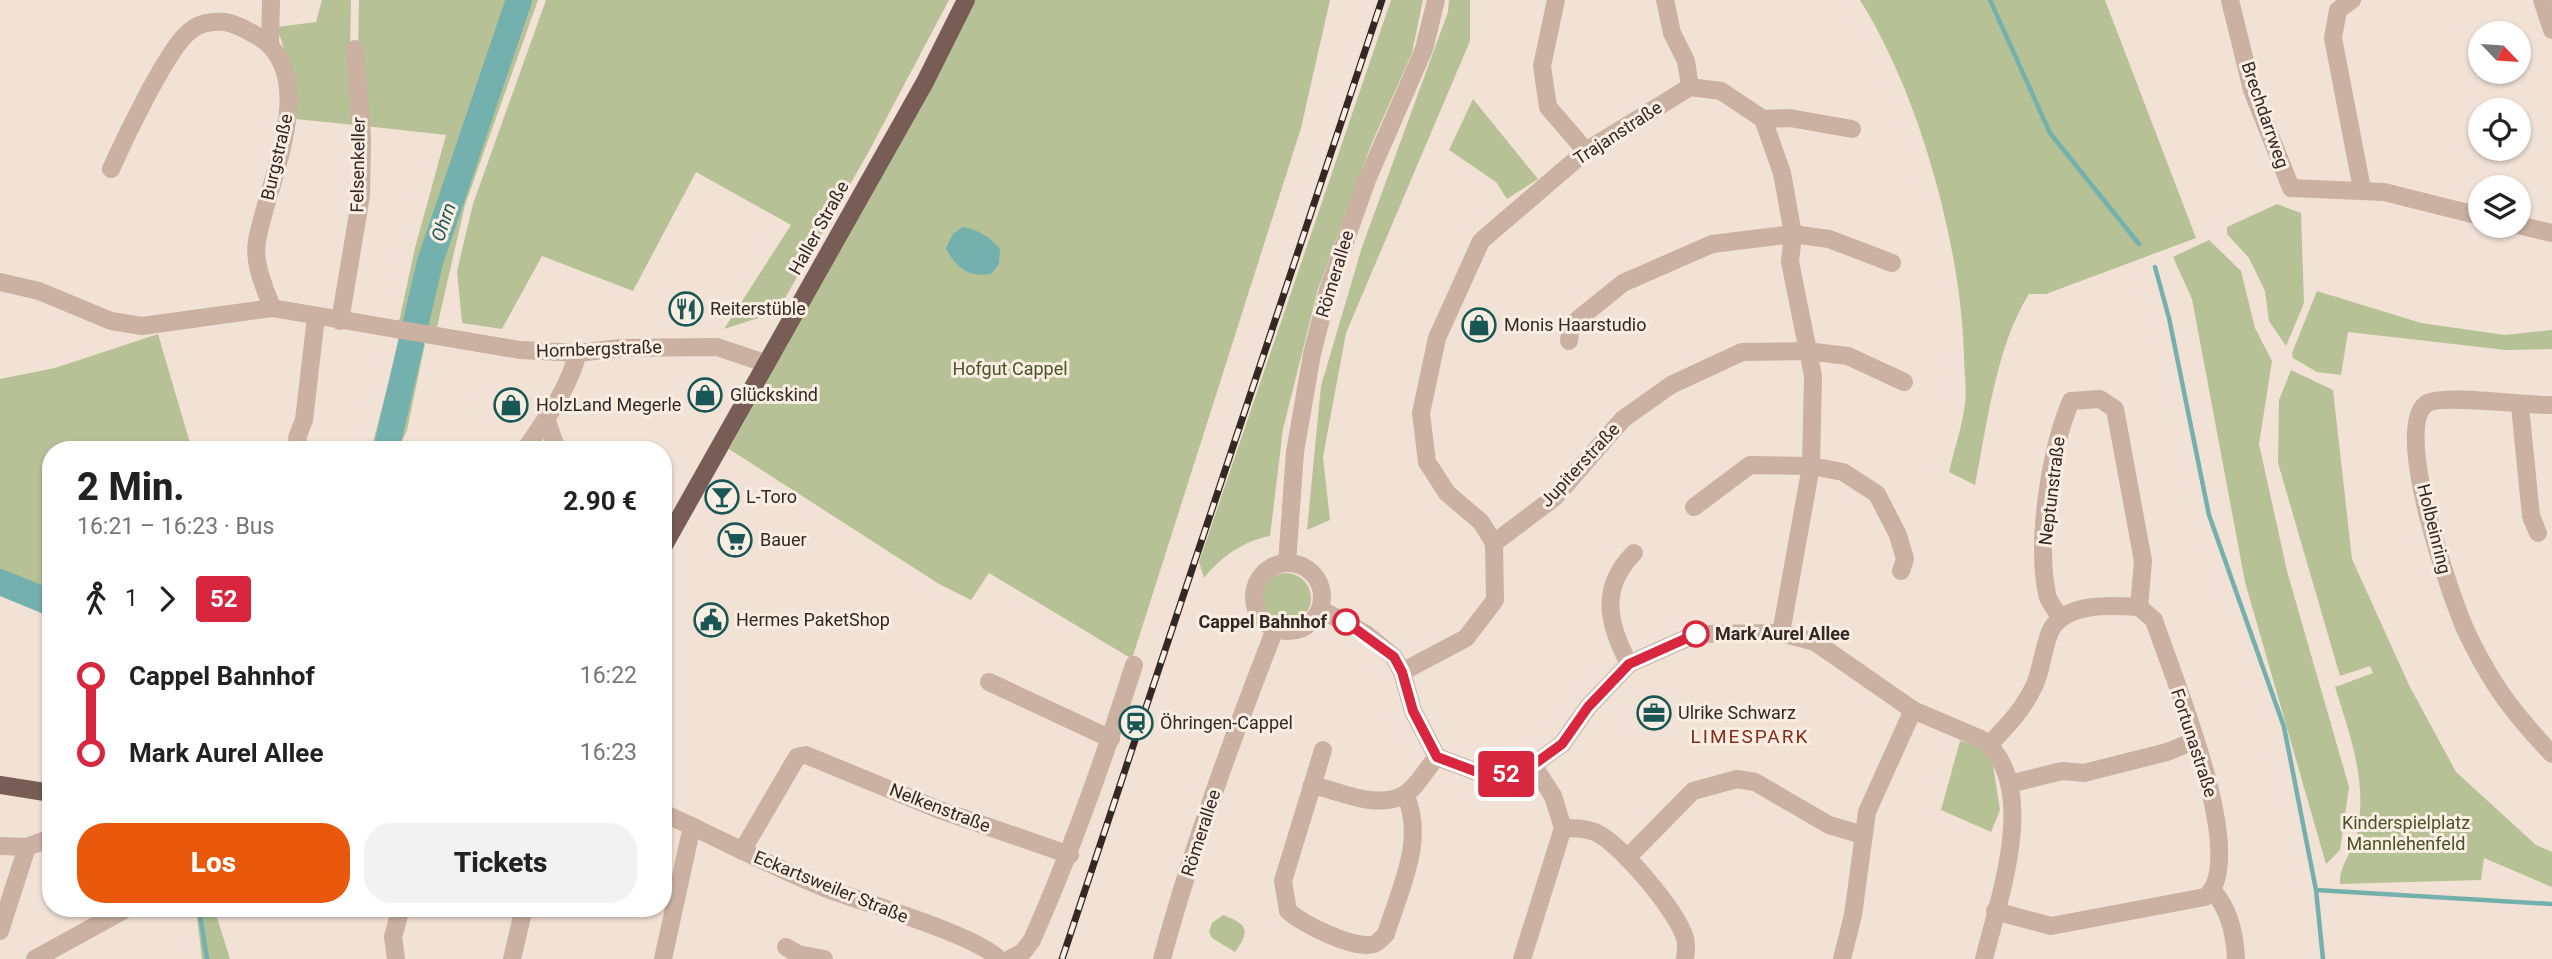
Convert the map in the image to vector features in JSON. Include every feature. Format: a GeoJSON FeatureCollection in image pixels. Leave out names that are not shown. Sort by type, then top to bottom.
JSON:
{"type":"FeatureCollection","features":[{"type":"Feature","properties":{"kind":"main road","name":"Haller Straße"},"geometry":{"type":"LineString","coordinates":[[672,531],[925,82],[966,0]]}},
{"type":"Feature","properties":{"kind":"main road"},"geometry":{"type":"LineString","coordinates":[[0,785],[42,792]]}},
{"type":"Feature","properties":{"kind":"street"},"geometry":{"type":"LineString","coordinates":[[270,44],[271,0]]}},
{"type":"Feature","properties":{"kind":"street","name":"Römerallee"},"geometry":{"type":"LineString","coordinates":[[1287,563],[1295,452],[1329,286],[1367,180],[1424,48],[1436,0]]}},
{"type":"Feature","properties":{"kind":"street"},"geometry":{"type":"LineString","coordinates":[[1556,0],[1542,66],[1548,107],[1586,151]]}},
{"type":"Feature","properties":{"kind":"street"},"geometry":{"type":"LineString","coordinates":[[1665,0],[1672,33],[1686,61],[1689,87],[1721,91],[1763,119],[1790,118],[1852,130]]}},
{"type":"Feature","properties":{"kind":"street","name":"Brechdarrweg"},"geometry":{"type":"LineString","coordinates":[[2230,0],[2252,90],[2291,188],[2362,190]]}},
{"type":"Feature","properties":{"kind":"street"},"geometry":{"type":"LineString","coordinates":[[2352,0],[2339,10],[2333,38],[2362,190],[2468,213]]}},
{"type":"Feature","properties":{"kind":"street"},"geometry":{"type":"LineString","coordinates":[[2542,0],[2552,30]]}},
{"type":"Feature","properties":{"kind":"street"},"geometry":{"type":"LineString","coordinates":[[111,169],[172,53],[189,31],[206,23],[226,22],[247,29],[270,44]]}},
{"type":"Feature","properties":{"kind":"street","name":"Burgstraße"},"geometry":{"type":"LineString","coordinates":[[270,44],[280,60],[287,80],[289,101],[286,129],[256,244],[259,269],[272,308]]}},
{"type":"Feature","properties":{"kind":"street","name":"Felsenkeller"},"geometry":{"type":"LineString","coordinates":[[340,321],[361,196],[362,138],[355,49]]}},
{"type":"Feature","properties":{"kind":"street","name":"Trajanstraße"},"geometry":{"type":"LineString","coordinates":[[1494,543],[1481,522],[1447,493],[1427,462],[1421,413],[1437,338],[1481,241],[1586,151],[1689,87]]}},
{"type":"Feature","properties":{"kind":"street"},"geometry":{"type":"LineString","coordinates":[[1763,119],[1782,173],[1793,234],[1790,262],[1806,351],[1814,376],[1811,466],[1782,633]]}},
{"type":"Feature","properties":{"kind":"street"},"geometry":{"type":"LineString","coordinates":[[2531,228],[2552,233]]}},
{"type":"Feature","properties":{"kind":"street"},"geometry":{"type":"LineString","coordinates":[[1569,341],[1571,325],[1622,283],[1712,244],[1793,234],[1829,239],[1892,263]]}},
{"type":"Feature","properties":{"kind":"street"},"geometry":{"type":"LineString","coordinates":[[0,282],[38,291],[111,321],[142,326],[272,308],[340,321]]}},
{"type":"Feature","properties":{"kind":"street"},"geometry":{"type":"LineString","coordinates":[[298,441],[304,420],[316,317]]}},
{"type":"Feature","properties":{"kind":"street","name":"Hornbergstraße"},"geometry":{"type":"LineString","coordinates":[[340,321],[520,350],[578,353],[620,348],[717,347],[768,364]]}},
{"type":"Feature","properties":{"kind":"street","name":"Jupiterstraße"},"geometry":{"type":"LineString","coordinates":[[1494,543],[1555,497],[1622,419],[1671,384],[1742,352],[1806,351],[1848,356],[1905,382]]}},
{"type":"Feature","properties":{"kind":"street"},"geometry":{"type":"LineString","coordinates":[[532,441],[547,421],[571,379],[578,353]]}},
{"type":"Feature","properties":{"kind":"street","name":"Neptunstraße"},"geometry":{"type":"LineString","coordinates":[[2060,617],[2047,596],[2043,536],[2060,427],[2071,401],[2100,398],[2115,409],[2143,562],[2139,607]]}},
{"type":"Feature","properties":{"kind":"street","name":"Holbeinring"},"geometry":{"type":"LineString","coordinates":[[2552,405],[2520,406],[2453,398],[2429,401],[2422,407],[2417,421],[2415,443],[2425,503],[2441,562],[2466,631],[2495,683],[2527,729],[2552,754]]}},
{"type":"Feature","properties":{"kind":"street"},"geometry":{"type":"LineString","coordinates":[[2520,406],[2531,516],[2538,533]]}},
{"type":"Feature","properties":{"kind":"street"},"geometry":{"type":"LineString","coordinates":[[547,421],[554,441]]}},
{"type":"Feature","properties":{"kind":"street"},"geometry":{"type":"LineString","coordinates":[[1694,507],[1750,465],[1811,466],[1843,472],[1877,494],[1898,535],[1905,559],[1901,570]]}},
{"type":"Feature","properties":{"kind":"street"},"geometry":{"type":"LineString","coordinates":[[1402,672],[1466,638],[1495,600],[1494,543]]}},
{"type":"Feature","properties":{"kind":"street"},"geometry":{"type":"LineString","coordinates":[[1629,664],[1613,634],[1611,589],[1622,566],[1634,553]]}},
{"type":"Feature","properties":{"kind":"street"},"geometry":{"type":"LineString","coordinates":[[1287,563],[1305,568],[1318,581],[1321,590],[1320,609],[1310,624],[1301,629],[1275,629],[1256,612],[1255,587],[1267,570],[1287,563]]}},
{"type":"Feature","properties":{"kind":"street"},"geometry":{"type":"LineString","coordinates":[[1989,745],[2021,711],[2036,682],[2051,631],[2060,617],[2072,611],[2139,607]]}},
{"type":"Feature","properties":{"kind":"street","name":"Fortunastraße"},"geometry":{"type":"LineString","coordinates":[[2139,607],[2154,620],[2208,782],[2221,839],[2219,879],[2213,891]]}},
{"type":"Feature","properties":{"kind":"street"},"geometry":{"type":"LineString","coordinates":[[1320,609],[1366,634],[1394,657],[1402,672],[1413,711],[1437,757],[1493,778],[1533,765],[1562,744],[1588,707],[1629,664],[1696,634],[1782,633],[1815,642],[1913,710],[1989,745],[2005,768],[2013,833],[1984,959]]}},
{"type":"Feature","properties":{"kind":"street","name":"Römerallee"},"geometry":{"type":"LineString","coordinates":[[1162,959],[1173,917],[1246,699],[1275,629]]}},
{"type":"Feature","properties":{"kind":"street"},"geometry":{"type":"LineString","coordinates":[[1010,959],[1023,952],[1032,940],[1070,855],[1134,665]]}},
{"type":"Feature","properties":{"kind":"street"},"geometry":{"type":"LineString","coordinates":[[989,682],[1111,739]]}},
{"type":"Feature","properties":{"kind":"street"},"geometry":{"type":"LineString","coordinates":[[1842,959],[1853,915],[1867,812],[1913,710]]}},
{"type":"Feature","properties":{"kind":"street"},"geometry":{"type":"LineString","coordinates":[[2008,784],[2062,771],[2084,773],[2167,752],[2194,741]]}},
{"type":"Feature","properties":{"kind":"street"},"geometry":{"type":"LineString","coordinates":[[1323,750],[1283,881],[1288,911],[1305,925],[1361,945],[1375,944],[1386,934],[1415,839],[1413,813],[1405,794]]}},
{"type":"Feature","properties":{"kind":"street","name":"Nelkenstraße"},"geometry":{"type":"LineString","coordinates":[[742,850],[797,757],[806,755],[937,809],[1070,855]]}},
{"type":"Feature","properties":{"kind":"street"},"geometry":{"type":"LineString","coordinates":[[1312,785],[1364,800],[1382,800],[1405,794],[1437,757]]}},
{"type":"Feature","properties":{"kind":"street"},"geometry":{"type":"LineString","coordinates":[[1522,959],[1563,828],[1553,796],[1533,765]]}},
{"type":"Feature","properties":{"kind":"street"},"geometry":{"type":"LineString","coordinates":[[1627,858],[1693,791],[1737,779],[1755,782],[1829,825],[1863,835]]}},
{"type":"Feature","properties":{"kind":"street","name":"Eckartsweiler Straße"},"geometry":{"type":"LineString","coordinates":[[672,817],[823,887],[988,949],[999,959]]}},
{"type":"Feature","properties":{"kind":"street"},"geometry":{"type":"LineString","coordinates":[[663,959],[692,826]]}},
{"type":"Feature","properties":{"kind":"street"},"geometry":{"type":"LineString","coordinates":[[1563,828],[1581,828],[1598,833],[1627,858],[1672,909],[1686,940],[1685,959]]}},
{"type":"Feature","properties":{"kind":"street"},"geometry":{"type":"LineString","coordinates":[[0,846],[27,847],[42,841]]}},
{"type":"Feature","properties":{"kind":"street"},"geometry":{"type":"LineString","coordinates":[[0,931],[27,847]]}},
{"type":"Feature","properties":{"kind":"street"},"geometry":{"type":"LineString","coordinates":[[1995,911],[2051,926],[2206,897],[2213,891],[2220,899],[2235,936],[2236,959]]}},
{"type":"Feature","properties":{"kind":"street"},"geometry":{"type":"LineString","coordinates":[[35,959],[111,917]]}},
{"type":"Feature","properties":{"kind":"street"},"geometry":{"type":"LineString","coordinates":[[396,959],[393,937],[399,917]]}},
{"type":"Feature","properties":{"kind":"street"},"geometry":{"type":"LineString","coordinates":[[512,959],[522,917]]}},
{"type":"Feature","properties":{"kind":"street"},"geometry":{"type":"LineString","coordinates":[[793,953],[824,959]]}},
{"type":"Feature","properties":{"kind":"green space"},"geometry":{"type":"Polygon","coordinates":[[[322,0],[351,0],[350,52],[355,125],[295,119],[291,71],[277,27],[316,22],[322,0]]]}},
{"type":"Feature","properties":{"kind":"green space"},"geometry":{"type":"Polygon","coordinates":[[[359,0],[538,0],[465,205],[437,327],[399,322],[415,248],[446,135],[365,126],[358,47],[359,0]]]}},
{"type":"Feature","properties":{"kind":"green space"},"geometry":{"type":"Polygon","coordinates":[[[546,0],[949,0],[868,153],[777,312],[724,329],[791,225],[696,172],[633,291],[542,256],[502,329],[462,323],[457,271],[473,204],[546,0]]]}},
{"type":"Feature","properties":{"kind":"green space","name":"Hofgut Cappel"},"geometry":{"type":"Polygon","coordinates":[[[974,0],[1330,0],[1301,128],[1132,659],[989,573],[971,600],[939,584],[729,449],[931,86],[974,0]]]}},
{"type":"Feature","properties":{"kind":"green space"},"geometry":{"type":"Polygon","coordinates":[[[1391,0],[1423,0],[1412,53],[1371,145],[1318,289],[1283,429],[1270,536],[1233,551],[1204,578],[1199,562],[1391,0]]]}},
{"type":"Feature","properties":{"kind":"green space"},"geometry":{"type":"Polygon","coordinates":[[[1449,0],[1470,0],[1470,41],[1346,333],[1323,457],[1330,520],[1307,530],[1321,386],[1362,247],[1448,12],[1449,0]]]}},
{"type":"Feature","properties":{"kind":"green space"},"geometry":{"type":"Polygon","coordinates":[[[1860,0],[2105,0],[2196,238],[2046,294],[2029,294],[2008,337],[2001,361],[1975,485],[1949,472],[1962,421],[1966,392],[1961,312],[1945,219],[1933,171],[1901,80],[1860,0]]]}},
{"type":"Feature","properties":{"kind":"green space"},"geometry":{"type":"Polygon","coordinates":[[[1473,99],[1538,179],[1507,199],[1496,182],[1449,150],[1473,99]]]}},
{"type":"Feature","properties":{"kind":"green space"},"geometry":{"type":"Polygon","coordinates":[[[2277,204],[2301,213],[2304,303],[2286,346],[2269,321],[2265,291],[2249,258],[2227,234],[2227,227],[2277,204]]]}},
{"type":"Feature","properties":{"kind":"green space"},"geometry":{"type":"Polygon","coordinates":[[[2209,240],[2241,271],[2255,328],[2272,361],[2259,444],[2287,571],[2349,787],[2340,850],[2326,864],[2245,582],[2192,299],[2173,257],[2209,240]]]}},
{"type":"Feature","properties":{"kind":"green space"},"geometry":{"type":"Polygon","coordinates":[[[2317,291],[2421,323],[2505,335],[2552,330],[2552,349],[2506,350],[2348,332],[2341,375],[2317,372],[2293,358],[2292,353],[2317,291]]]}},
{"type":"Feature","properties":{"kind":"green space"},"geometry":{"type":"Polygon","coordinates":[[[158,334],[189,441],[42,441],[42,609],[0,592],[0,379],[55,368],[158,334]]]}},
{"type":"Feature","properties":{"kind":"green space"},"geometry":{"type":"Polygon","coordinates":[[[400,339],[425,344],[407,430],[402,441],[373,441],[400,339]]]}},
{"type":"Feature","properties":{"kind":"green space","name":"Kinderspielplatz Mannlehenfeld"},"geometry":{"type":"Polygon","coordinates":[[[2291,370],[2333,390],[2352,559],[2409,685],[2456,772],[2536,845],[2552,852],[2552,887],[2484,858],[2481,880],[2340,884],[2342,871],[2357,834],[2360,796],[2356,759],[2335,687],[2373,673],[2370,666],[2340,676],[2278,463],[2279,400],[2291,370]]]}},
{"type":"Feature","properties":{"kind":"green space"},"geometry":{"type":"Polygon","coordinates":[[[1286,573],[1304,580],[1311,598],[1304,616],[1286,623],[1268,616],[1261,598],[1268,580],[1286,573]]]}},
{"type":"Feature","properties":{"kind":"green space"},"geometry":{"type":"Polygon","coordinates":[[[1960,741],[1976,745],[1992,759],[2000,810],[1991,832],[1941,810],[1960,741]]]}},
{"type":"Feature","properties":{"kind":"green space"},"geometry":{"type":"Polygon","coordinates":[[[1223,915],[1237,921],[1244,929],[1245,933],[1235,952],[1212,938],[1209,932],[1212,923],[1223,915]]]}},
{"type":"Feature","properties":{"kind":"green space"},"geometry":{"type":"Polygon","coordinates":[[[197,917],[217,917],[230,959],[202,959],[197,917]]]}},
{"type":"Feature","properties":{"kind":"water"},"geometry":{"type":"Polygon","coordinates":[[[963,227],[984,235],[1000,249],[999,264],[991,274],[969,273],[958,266],[950,255],[946,248],[953,234],[963,227]]]}},
{"type":"Feature","properties":{"kind":"waterway","name":"Ohrn"},"geometry":{"type":"LineString","coordinates":[[388,441],[430,262],[519,0]]}},
{"type":"Feature","properties":{"kind":"waterway"},"geometry":{"type":"LineString","coordinates":[[1990,0],[2050,133],[2139,244]]}},
{"type":"Feature","properties":{"kind":"waterway"},"geometry":{"type":"LineString","coordinates":[[2155,267],[2169,318],[2209,515],[2284,727],[2316,890],[2323,959]]}},
{"type":"Feature","properties":{"kind":"waterway","name":"Ohrn"},"geometry":{"type":"LineString","coordinates":[[0,582],[42,599]]}},
{"type":"Feature","properties":{"kind":"waterway"},"geometry":{"type":"LineString","coordinates":[[2316,890],[2552,904]]}},
{"type":"Feature","properties":{"kind":"waterway"},"geometry":{"type":"LineString","coordinates":[[200,917],[207,959]]}},
{"type":"Feature","properties":{"kind":"railway"},"geometry":{"type":"LineString","coordinates":[[1062,959],[1382,0]]}},
{"type":"Feature","properties":{"kind":"bus line","name":"52"},"geometry":{"type":"LineString","coordinates":[[1346,622],[1394,657],[1402,672],[1413,711],[1437,757],[1493,778],[1533,765],[1562,744],[1588,707],[1629,664],[1696,634]]}},
{"type":"Feature","properties":{"kind":"place","name":"Reiterstüble"},"geometry":{"type":"Point","coordinates":[686,309]}},
{"type":"Feature","properties":{"kind":"place","name":"Monis Haarstudio"},"geometry":{"type":"Point","coordinates":[1479,325]}},
{"type":"Feature","properties":{"kind":"place","name":"Glückskind"},"geometry":{"type":"Point","coordinates":[705,395]}},
{"type":"Feature","properties":{"kind":"place","name":"HolzLand Megerle"},"geometry":{"type":"Point","coordinates":[511,405]}},
{"type":"Feature","properties":{"kind":"place","name":"L-Toro"},"geometry":{"type":"Point","coordinates":[722,497]}},
{"type":"Feature","properties":{"kind":"place","name":"Bauer"},"geometry":{"type":"Point","coordinates":[735,540]}},
{"type":"Feature","properties":{"kind":"place","name":"Hermes PaketShop"},"geometry":{"type":"Point","coordinates":[711,620]}},
{"type":"Feature","properties":{"kind":"place","name":"Cappel Bahnhof"},"geometry":{"type":"Point","coordinates":[1346,622]}},
{"type":"Feature","properties":{"kind":"place","name":"Mark Aurel Allee"},"geometry":{"type":"Point","coordinates":[1696,634]}},
{"type":"Feature","properties":{"kind":"place","name":"Ulrike Schwarz"},"geometry":{"type":"Point","coordinates":[1654,713]}},
{"type":"Feature","properties":{"kind":"place","name":"Öhringen-Cappel"},"geometry":{"type":"Point","coordinates":[1136,723]}},
{"type":"Feature","properties":{"kind":"district","name":"LIMESPARK"},"geometry":{"type":"Point","coordinates":[1750,736]}}]}
